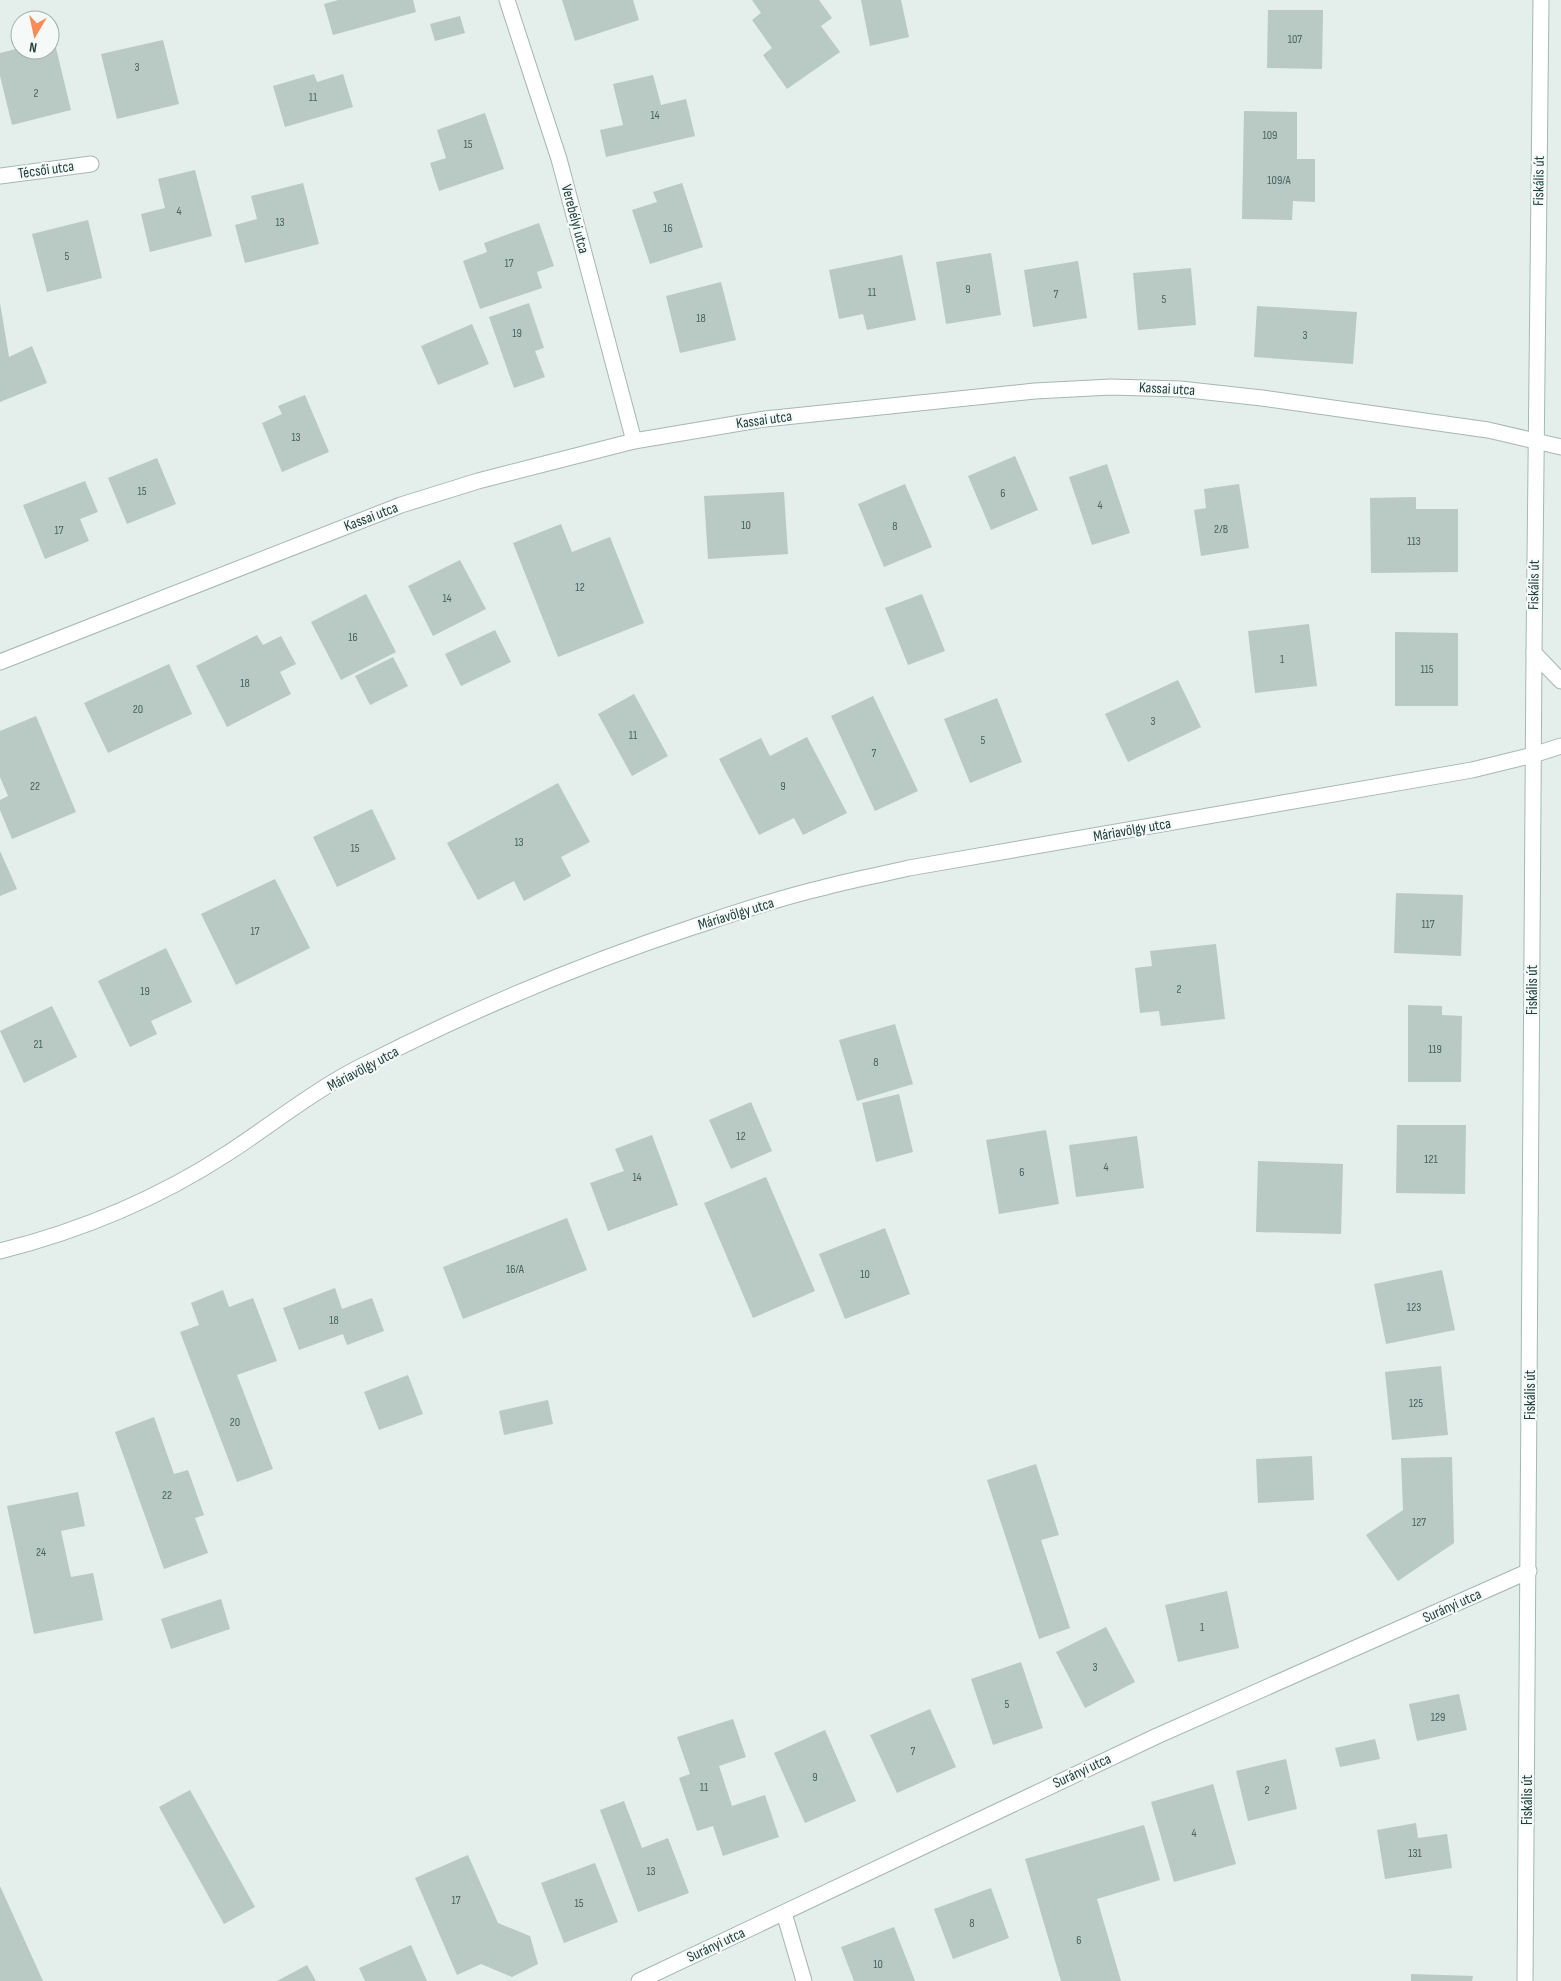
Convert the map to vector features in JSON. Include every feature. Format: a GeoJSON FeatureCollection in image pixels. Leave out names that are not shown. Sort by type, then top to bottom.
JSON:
{"type":"FeatureCollection","features":[{"type":"Feature","properties":{"kind":"street","name":"Verebélyi utca"},"geometry":{"type":"LineString","coordinates":[[507,0],[559,159],[634,441]]}},
{"type":"Feature","properties":{"kind":"street","name":"Fiskális út"},"geometry":{"type":"LineString","coordinates":[[1525,1981],[1533,755],[1541,0]]}},
{"type":"Feature","properties":{"kind":"street","name":"Técsői utca"},"geometry":{"type":"LineString","coordinates":[[0,176],[91,164]]}},
{"type":"Feature","properties":{"kind":"street","name":"Kassai utca"},"geometry":{"type":"LineString","coordinates":[[0,662],[401,505],[478,481],[634,441],[765,418],[1035,391],[1111,387],[1180,389],[1262,398],[1488,430],[1561,447]]}},
{"type":"Feature","properties":{"kind":"street"},"geometry":{"type":"LineString","coordinates":[[1534,653],[1561,682]]}},
{"type":"Feature","properties":{"kind":"street","name":"Máriavölgy utca"},"geometry":{"type":"LineString","coordinates":[[0,1251],[34,1242],[109,1214],[163,1191],[227,1154],[356,1069],[519,992],[644,943],[736,913],[821,888],[909,868],[1472,770],[1561,746]]}},
{"type":"Feature","properties":{"kind":"street","name":"Surányi utca"},"geometry":{"type":"LineString","coordinates":[[639,1981],[1156,1736],[1529,1571]]}},
{"type":"Feature","properties":{"kind":"street"},"geometry":{"type":"LineString","coordinates":[[784,1913],[804,1981]]}},
{"type":"Feature","properties":{"kind":"building"},"geometry":{"type":"Polygon","coordinates":[[[338,0],[413,0],[416,12],[333,35],[324,4],[338,0]]]}},
{"type":"Feature","properties":{"kind":"building"},"geometry":{"type":"Polygon","coordinates":[[[562,0],[633,0],[639,20],[575,41],[562,0]]]}},
{"type":"Feature","properties":{"kind":"building"},"geometry":{"type":"Polygon","coordinates":[[[752,0],[819,0],[832,18],[821,26],[840,52],[787,89],[763,55],[772,48],[752,20],[761,13],[752,0]]]}},
{"type":"Feature","properties":{"kind":"building"},"geometry":{"type":"Polygon","coordinates":[[[861,0],[901,0],[909,37],[870,46],[861,0]]]}},
{"type":"Feature","properties":{"kind":"building"},"geometry":{"type":"Polygon","coordinates":[[[1268,10],[1323,10],[1322,69],[1267,68],[1268,10]]]}},
{"type":"Feature","properties":{"kind":"building"},"geometry":{"type":"Polygon","coordinates":[[[460,16],[465,33],[435,41],[430,24],[460,16]]]}},
{"type":"Feature","properties":{"kind":"building"},"geometry":{"type":"Polygon","coordinates":[[[163,40],[179,104],[117,119],[101,54],[163,40]]]}},
{"type":"Feature","properties":{"kind":"building"},"geometry":{"type":"Polygon","coordinates":[[[10,50],[10,60],[59,60],[71,110],[12,125],[0,76],[0,53],[10,50]]]}},
{"type":"Feature","properties":{"kind":"building"},"geometry":{"type":"Polygon","coordinates":[[[314,74],[317,82],[343,74],[353,107],[285,127],[273,86],[314,74]]]}},
{"type":"Feature","properties":{"kind":"building"},"geometry":{"type":"Polygon","coordinates":[[[653,75],[661,105],[686,99],[695,136],[606,157],[600,130],[623,125],[613,84],[653,75]]]}},
{"type":"Feature","properties":{"kind":"building"},"geometry":{"type":"Polygon","coordinates":[[[1244,111],[1297,112],[1297,159],[1315,159],[1315,202],[1293,201],[1292,220],[1242,219],[1244,111]]]}},
{"type":"Feature","properties":{"kind":"building"},"geometry":{"type":"Polygon","coordinates":[[[485,113],[504,169],[439,191],[430,163],[446,158],[437,130],[485,113]]]}},
{"type":"Feature","properties":{"kind":"building"},"geometry":{"type":"Polygon","coordinates":[[[195,170],[212,236],[150,252],[141,214],[165,208],[158,179],[195,170]]]}},
{"type":"Feature","properties":{"kind":"building"},"geometry":{"type":"Polygon","coordinates":[[[303,183],[319,244],[245,263],[235,225],[257,219],[251,196],[303,183]]]}},
{"type":"Feature","properties":{"kind":"building"},"geometry":{"type":"Polygon","coordinates":[[[682,183],[703,247],[650,264],[632,210],[657,202],[653,192],[682,183]]]}},
{"type":"Feature","properties":{"kind":"building"},"geometry":{"type":"Polygon","coordinates":[[[88,220],[102,278],[47,292],[32,234],[88,220]]]}},
{"type":"Feature","properties":{"kind":"building"},"geometry":{"type":"Polygon","coordinates":[[[539,223],[554,266],[537,272],[542,288],[480,309],[463,261],[487,252],[484,243],[539,223]]]}},
{"type":"Feature","properties":{"kind":"building"},"geometry":{"type":"Polygon","coordinates":[[[991,253],[1001,315],[946,324],[936,262],[991,253]]]}},
{"type":"Feature","properties":{"kind":"building"},"geometry":{"type":"Polygon","coordinates":[[[902,255],[916,320],[867,330],[863,314],[839,319],[829,270],[902,255]]]}},
{"type":"Feature","properties":{"kind":"building"},"geometry":{"type":"Polygon","coordinates":[[[1078,261],[1087,318],[1033,327],[1024,270],[1078,261]]]}},
{"type":"Feature","properties":{"kind":"building"},"geometry":{"type":"Polygon","coordinates":[[[1191,268],[1196,325],[1138,330],[1133,273],[1191,268]]]}},
{"type":"Feature","properties":{"kind":"building"},"geometry":{"type":"Polygon","coordinates":[[[721,282],[736,340],[680,353],[666,296],[721,282]]]}},
{"type":"Feature","properties":{"kind":"building"},"geometry":{"type":"Polygon","coordinates":[[[0,303],[9,357],[32,346],[47,383],[0,402],[0,303]]]}},
{"type":"Feature","properties":{"kind":"building"},"geometry":{"type":"Polygon","coordinates":[[[529,303],[544,348],[535,351],[545,377],[514,388],[489,317],[529,303]]]}},
{"type":"Feature","properties":{"kind":"building"},"geometry":{"type":"Polygon","coordinates":[[[1257,306],[1357,312],[1353,364],[1254,357],[1257,306]]]}},
{"type":"Feature","properties":{"kind":"building"},"geometry":{"type":"Polygon","coordinates":[[[472,324],[489,364],[438,385],[421,346],[472,324]]]}},
{"type":"Feature","properties":{"kind":"building"},"geometry":{"type":"Polygon","coordinates":[[[305,395],[329,452],[282,472],[262,423],[282,414],[278,406],[305,395]]]}},
{"type":"Feature","properties":{"kind":"building"},"geometry":{"type":"Polygon","coordinates":[[[1015,456],[1038,510],[991,530],[968,476],[1015,456]]]}},
{"type":"Feature","properties":{"kind":"building"},"geometry":{"type":"Polygon","coordinates":[[[157,458],[176,504],[127,524],[108,478],[157,458]]]}},
{"type":"Feature","properties":{"kind":"building"},"geometry":{"type":"Polygon","coordinates":[[[1107,464],[1130,533],[1092,545],[1069,477],[1107,464]]]}},
{"type":"Feature","properties":{"kind":"building"},"geometry":{"type":"Polygon","coordinates":[[[85,481],[98,512],[80,519],[89,541],[45,559],[23,505],[85,481]]]}},
{"type":"Feature","properties":{"kind":"building"},"geometry":{"type":"Polygon","coordinates":[[[905,484],[932,547],[884,567],[858,504],[905,484]]]}},
{"type":"Feature","properties":{"kind":"building"},"geometry":{"type":"Polygon","coordinates":[[[1239,484],[1249,548],[1201,556],[1194,510],[1206,508],[1204,489],[1239,484]]]}},
{"type":"Feature","properties":{"kind":"building"},"geometry":{"type":"Polygon","coordinates":[[[784,492],[788,554],[708,559],[704,496],[784,492]]]}},
{"type":"Feature","properties":{"kind":"building"},"geometry":{"type":"Polygon","coordinates":[[[1416,497],[1416,509],[1458,509],[1458,572],[1371,573],[1370,498],[1416,497]]]}},
{"type":"Feature","properties":{"kind":"building"},"geometry":{"type":"Polygon","coordinates":[[[561,524],[572,552],[610,537],[644,623],[558,657],[513,543],[561,524]]]}},
{"type":"Feature","properties":{"kind":"building"},"geometry":{"type":"Polygon","coordinates":[[[460,560],[486,609],[433,636],[408,586],[460,560]]]}},
{"type":"Feature","properties":{"kind":"building"},"geometry":{"type":"Polygon","coordinates":[[[366,594],[396,652],[341,680],[311,622],[366,594]]]}},
{"type":"Feature","properties":{"kind":"building"},"geometry":{"type":"Polygon","coordinates":[[[922,594],[945,651],[908,665],[885,608],[922,594]]]}},
{"type":"Feature","properties":{"kind":"building"},"geometry":{"type":"Polygon","coordinates":[[[1309,624],[1317,686],[1255,693],[1248,631],[1309,624]]]}},
{"type":"Feature","properties":{"kind":"building"},"geometry":{"type":"Polygon","coordinates":[[[495,630],[511,662],[461,686],[445,654],[495,630]]]}},
{"type":"Feature","properties":{"kind":"building"},"geometry":{"type":"Polygon","coordinates":[[[1395,632],[1458,633],[1458,706],[1395,706],[1395,632]]]}},
{"type":"Feature","properties":{"kind":"building"},"geometry":{"type":"Polygon","coordinates":[[[257,635],[263,645],[281,636],[296,664],[280,672],[291,694],[227,727],[196,666],[257,635]]]}},
{"type":"Feature","properties":{"kind":"building"},"geometry":{"type":"Polygon","coordinates":[[[393,657],[408,686],[370,705],[355,676],[393,657]]]}},
{"type":"Feature","properties":{"kind":"building"},"geometry":{"type":"Polygon","coordinates":[[[169,664],[192,714],[108,753],[84,703],[169,664]]]}},
{"type":"Feature","properties":{"kind":"building"},"geometry":{"type":"Polygon","coordinates":[[[1178,680],[1201,727],[1128,762],[1105,714],[1178,680]]]}},
{"type":"Feature","properties":{"kind":"building"},"geometry":{"type":"Polygon","coordinates":[[[634,694],[668,756],[632,776],[598,714],[634,694]]]}},
{"type":"Feature","properties":{"kind":"building"},"geometry":{"type":"Polygon","coordinates":[[[873,696],[918,791],[875,811],[831,716],[873,696]]]}},
{"type":"Feature","properties":{"kind":"building"},"geometry":{"type":"Polygon","coordinates":[[[997,698],[1022,762],[970,783],[944,719],[997,698]]]}},
{"type":"Feature","properties":{"kind":"building"},"geometry":{"type":"Polygon","coordinates":[[[36,716],[76,812],[12,839],[0,810],[0,800],[8,796],[0,777],[0,731],[36,716]]]}},
{"type":"Feature","properties":{"kind":"building"},"geometry":{"type":"Polygon","coordinates":[[[807,737],[847,813],[803,835],[794,818],[759,835],[719,759],[761,738],[770,756],[807,737]]]}},
{"type":"Feature","properties":{"kind":"building"},"geometry":{"type":"Polygon","coordinates":[[[558,783],[590,842],[561,857],[571,876],[524,901],[514,881],[478,900],[447,843],[558,783]]]}},
{"type":"Feature","properties":{"kind":"building"},"geometry":{"type":"Polygon","coordinates":[[[372,809],[396,859],[337,887],[313,837],[372,809]]]}},
{"type":"Feature","properties":{"kind":"building"},"geometry":{"type":"Polygon","coordinates":[[[0,851],[17,889],[0,896],[0,851]]]}},
{"type":"Feature","properties":{"kind":"building"},"geometry":{"type":"Polygon","coordinates":[[[275,879],[310,948],[236,985],[201,914],[275,879]]]}},
{"type":"Feature","properties":{"kind":"building"},"geometry":{"type":"Polygon","coordinates":[[[1396,893],[1463,895],[1461,956],[1394,953],[1396,893]]]}},
{"type":"Feature","properties":{"kind":"building"},"geometry":{"type":"Polygon","coordinates":[[[1216,944],[1225,1019],[1161,1026],[1159,1011],[1140,1013],[1135,968],[1152,966],[1150,951],[1216,944]]]}},
{"type":"Feature","properties":{"kind":"building"},"geometry":{"type":"Polygon","coordinates":[[[166,948],[192,1002],[151,1021],[157,1034],[130,1047],[98,981],[166,948]]]}},
{"type":"Feature","properties":{"kind":"building"},"geometry":{"type":"Polygon","coordinates":[[[1408,1005],[1442,1006],[1442,1015],[1462,1016],[1461,1082],[1408,1082],[1408,1005]]]}},
{"type":"Feature","properties":{"kind":"building"},"geometry":{"type":"Polygon","coordinates":[[[52,1006],[77,1057],[24,1083],[0,1031],[52,1006]]]}},
{"type":"Feature","properties":{"kind":"building"},"geometry":{"type":"Polygon","coordinates":[[[895,1024],[913,1084],[857,1101],[839,1040],[895,1024]]]}},
{"type":"Feature","properties":{"kind":"building"},"geometry":{"type":"Polygon","coordinates":[[[899,1094],[913,1152],[876,1162],[862,1103],[899,1094]]]}},
{"type":"Feature","properties":{"kind":"building"},"geometry":{"type":"Polygon","coordinates":[[[751,1102],[772,1151],[731,1169],[709,1120],[751,1102]]]}},
{"type":"Feature","properties":{"kind":"building"},"geometry":{"type":"Polygon","coordinates":[[[1397,1125],[1466,1125],[1465,1194],[1396,1193],[1397,1125]]]}},
{"type":"Feature","properties":{"kind":"building"},"geometry":{"type":"Polygon","coordinates":[[[1046,1130],[1059,1204],[999,1214],[986,1140],[1046,1130]]]}},
{"type":"Feature","properties":{"kind":"building"},"geometry":{"type":"Polygon","coordinates":[[[652,1135],[678,1205],[608,1231],[590,1183],[624,1171],[615,1149],[652,1135]]]}},
{"type":"Feature","properties":{"kind":"building"},"geometry":{"type":"Polygon","coordinates":[[[1137,1136],[1144,1188],[1076,1197],[1069,1145],[1137,1136]]]}},
{"type":"Feature","properties":{"kind":"building"},"geometry":{"type":"Polygon","coordinates":[[[1258,1161],[1343,1164],[1341,1234],[1256,1232],[1258,1161]]]}},
{"type":"Feature","properties":{"kind":"building"},"geometry":{"type":"Polygon","coordinates":[[[766,1177],[815,1291],[753,1318],[704,1203],[766,1177]]]}},
{"type":"Feature","properties":{"kind":"building"},"geometry":{"type":"Polygon","coordinates":[[[567,1218],[587,1270],[463,1319],[443,1267],[567,1218]]]}},
{"type":"Feature","properties":{"kind":"building"},"geometry":{"type":"Polygon","coordinates":[[[885,1228],[910,1294],[845,1319],[819,1254],[885,1228]]]}},
{"type":"Feature","properties":{"kind":"building"},"geometry":{"type":"Polygon","coordinates":[[[1442,1270],[1455,1330],[1386,1344],[1374,1284],[1442,1270]]]}},
{"type":"Feature","properties":{"kind":"building"},"geometry":{"type":"Polygon","coordinates":[[[335,1288],[342,1309],[372,1298],[384,1331],[347,1345],[343,1334],[299,1350],[283,1308],[335,1288]]]}},
{"type":"Feature","properties":{"kind":"building"},"geometry":{"type":"Polygon","coordinates":[[[223,1290],[229,1307],[253,1298],[277,1361],[237,1375],[273,1469],[237,1482],[180,1332],[199,1325],[191,1303],[223,1290]]]}},
{"type":"Feature","properties":{"kind":"building"},"geometry":{"type":"Polygon","coordinates":[[[1441,1366],[1448,1435],[1392,1440],[1385,1372],[1441,1366]]]}},
{"type":"Feature","properties":{"kind":"building"},"geometry":{"type":"Polygon","coordinates":[[[408,1375],[423,1414],[379,1430],[364,1392],[408,1375]]]}},
{"type":"Feature","properties":{"kind":"building"},"geometry":{"type":"Polygon","coordinates":[[[548,1400],[553,1424],[504,1435],[499,1411],[548,1400]]]}},
{"type":"Feature","properties":{"kind":"building"},"geometry":{"type":"Polygon","coordinates":[[[154,1417],[174,1474],[188,1470],[204,1515],[195,1518],[208,1553],[164,1569],[115,1432],[154,1417]]]}},
{"type":"Feature","properties":{"kind":"building"},"geometry":{"type":"Polygon","coordinates":[[[1312,1456],[1314,1500],[1258,1503],[1256,1459],[1312,1456]]]}},
{"type":"Feature","properties":{"kind":"building"},"geometry":{"type":"Polygon","coordinates":[[[1452,1457],[1454,1543],[1398,1581],[1366,1535],[1403,1510],[1401,1458],[1452,1457]]]}},
{"type":"Feature","properties":{"kind":"building"},"geometry":{"type":"Polygon","coordinates":[[[1036,1464],[1059,1535],[1041,1540],[1070,1628],[1039,1639],[987,1480],[1036,1464]]]}},
{"type":"Feature","properties":{"kind":"building"},"geometry":{"type":"Polygon","coordinates":[[[78,1492],[85,1526],[61,1531],[71,1577],[93,1573],[103,1620],[34,1634],[7,1506],[78,1492]]]}},
{"type":"Feature","properties":{"kind":"building"},"geometry":{"type":"Polygon","coordinates":[[[1227,1591],[1239,1648],[1178,1662],[1165,1605],[1227,1591]]]}},
{"type":"Feature","properties":{"kind":"building"},"geometry":{"type":"Polygon","coordinates":[[[221,1599],[230,1629],[171,1649],[161,1619],[221,1599]]]}},
{"type":"Feature","properties":{"kind":"building"},"geometry":{"type":"Polygon","coordinates":[[[1106,1627],[1135,1682],[1085,1708],[1056,1652],[1106,1627]]]}},
{"type":"Feature","properties":{"kind":"building"},"geometry":{"type":"Polygon","coordinates":[[[1021,1662],[1043,1728],[993,1745],[971,1679],[1021,1662]]]}},
{"type":"Feature","properties":{"kind":"building"},"geometry":{"type":"Polygon","coordinates":[[[1459,1694],[1467,1730],[1417,1741],[1409,1704],[1459,1694]]]}},
{"type":"Feature","properties":{"kind":"building"},"geometry":{"type":"Polygon","coordinates":[[[930,1709],[956,1767],[897,1793],[870,1735],[930,1709]]]}},
{"type":"Feature","properties":{"kind":"building"},"geometry":{"type":"Polygon","coordinates":[[[733,1719],[746,1757],[719,1766],[732,1806],[765,1795],[779,1837],[723,1856],[713,1826],[697,1831],[679,1778],[690,1774],[677,1737],[733,1719]]]}},
{"type":"Feature","properties":{"kind":"building"},"geometry":{"type":"Polygon","coordinates":[[[825,1730],[856,1801],[805,1823],[774,1753],[825,1730]]]}},
{"type":"Feature","properties":{"kind":"building"},"geometry":{"type":"Polygon","coordinates":[[[1375,1739],[1380,1759],[1340,1767],[1335,1748],[1375,1739]]]}},
{"type":"Feature","properties":{"kind":"building"},"geometry":{"type":"Polygon","coordinates":[[[1286,1759],[1297,1809],[1248,1821],[1236,1771],[1286,1759]]]}},
{"type":"Feature","properties":{"kind":"building"},"geometry":{"type":"Polygon","coordinates":[[[1213,1784],[1236,1864],[1174,1882],[1151,1802],[1213,1784]]]}},
{"type":"Feature","properties":{"kind":"building"},"geometry":{"type":"Polygon","coordinates":[[[190,1790],[255,1907],[224,1924],[159,1807],[190,1790]]]}},
{"type":"Feature","properties":{"kind":"building"},"geometry":{"type":"Polygon","coordinates":[[[624,1801],[642,1848],[668,1838],[689,1893],[638,1912],[600,1810],[624,1801]]]}},
{"type":"Feature","properties":{"kind":"building"},"geometry":{"type":"Polygon","coordinates":[[[1416,1823],[1418,1838],[1447,1834],[1452,1868],[1385,1879],[1377,1830],[1416,1823]]]}},
{"type":"Feature","properties":{"kind":"building"},"geometry":{"type":"Polygon","coordinates":[[[1144,1825],[1160,1880],[1097,1899],[1121,1981],[1061,1981],[1025,1859],[1144,1825]]]}},
{"type":"Feature","properties":{"kind":"building"},"geometry":{"type":"Polygon","coordinates":[[[468,1855],[498,1923],[530,1936],[538,1964],[512,1977],[481,1964],[457,1975],[415,1878],[468,1855]]]}},
{"type":"Feature","properties":{"kind":"building"},"geometry":{"type":"Polygon","coordinates":[[[595,1863],[618,1922],[564,1943],[541,1883],[595,1863]]]}},
{"type":"Feature","properties":{"kind":"building"},"geometry":{"type":"Polygon","coordinates":[[[0,1886],[43,1981],[0,1981],[0,1886]]]}},
{"type":"Feature","properties":{"kind":"building"},"geometry":{"type":"Polygon","coordinates":[[[991,1888],[1009,1938],[953,1959],[934,1909],[991,1888]]]}},
{"type":"Feature","properties":{"kind":"building"},"geometry":{"type":"Polygon","coordinates":[[[894,1927],[915,1981],[854,1981],[841,1947],[894,1927]]]}},
{"type":"Feature","properties":{"kind":"building"},"geometry":{"type":"Polygon","coordinates":[[[411,1945],[427,1981],[365,1981],[359,1968],[411,1945]]]}},
{"type":"Feature","properties":{"kind":"building"},"geometry":{"type":"Polygon","coordinates":[[[307,1965],[316,1981],[277,1981],[307,1965]]]}},
{"type":"Feature","properties":{"kind":"building"},"geometry":{"type":"Polygon","coordinates":[[[1411,1974],[1473,1976],[1472,1981],[1411,1981],[1411,1974]]]}}]}
